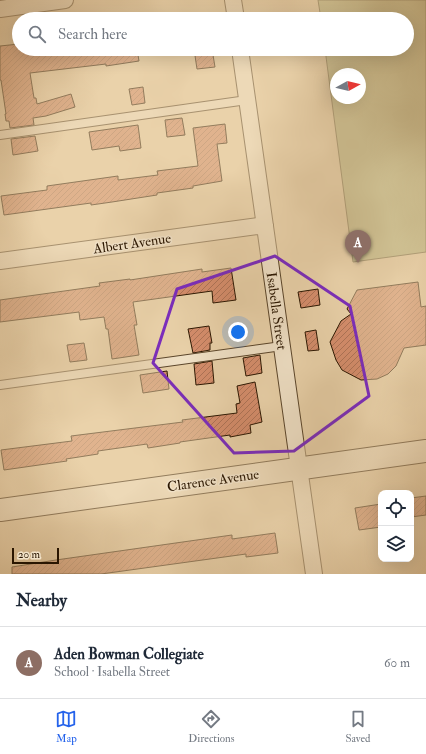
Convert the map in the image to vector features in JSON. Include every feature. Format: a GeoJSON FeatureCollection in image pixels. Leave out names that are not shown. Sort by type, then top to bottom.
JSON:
{"type":"FeatureCollection","features":[{"type":"Feature","properties":{"kind":"main road","name":"Clarence Avenue"},"geometry":{"type":"LineString","coordinates":[[0,510],[426,451]]}},
{"type":"Feature","properties":{"kind":"street"},"geometry":{"type":"LineString","coordinates":[[0,9],[65,0]]}},
{"type":"Feature","properties":{"kind":"street"},"geometry":{"type":"LineString","coordinates":[[233,0],[235,12]]}},
{"type":"Feature","properties":{"kind":"street","name":"Isabella Street"},"geometry":{"type":"LineString","coordinates":[[241,56],[314,574]]}},
{"type":"Feature","properties":{"kind":"street","name":"Albert Avenue"},"geometry":{"type":"LineString","coordinates":[[0,261],[265,225]]}},
{"type":"Feature","properties":{"kind":"lane"},"geometry":{"type":"LineString","coordinates":[[0,134],[247,100]]}},
{"type":"Feature","properties":{"kind":"lane"},"geometry":{"type":"LineString","coordinates":[[0,385],[282,346]]}},
{"type":"Feature","properties":{"kind":"highlighted area"},"geometry":{"type":"Polygon","coordinates":[[[275,256],[350,306],[369,396],[294,451],[234,453],[153,363],[177,289],[275,256]]]}},
{"type":"Feature","properties":{"kind":"green space"},"geometry":{"type":"Polygon","coordinates":[[[318,0],[426,0],[426,252],[353,262],[332,104],[366,104],[366,68],[330,68],[330,87],[326,56],[414,56],[414,12],[320,12],[318,0]]]}},
{"type":"Feature","properties":{"kind":"building"},"geometry":{"type":"Polygon","coordinates":[[[12,45],[12,56],[138,56],[139,61],[106,66],[106,64],[30,73],[34,98],[36,98],[37,104],[71,94],[75,107],[46,116],[33,118],[34,125],[10,128],[9,121],[6,121],[0,80],[0,46],[12,45]]]}},
{"type":"Feature","properties":{"kind":"building"},"geometry":{"type":"Polygon","coordinates":[[[195,56],[213,56],[215,67],[197,69],[195,56]]]}},
{"type":"Feature","properties":{"kind":"building"},"geometry":{"type":"Polygon","coordinates":[[[143,87],[145,103],[132,105],[129,89],[143,87]]]}},
{"type":"Feature","properties":{"kind":"building"},"geometry":{"type":"Polygon","coordinates":[[[182,118],[185,135],[167,137],[165,120],[182,118]]]}},
{"type":"Feature","properties":{"kind":"building"},"geometry":{"type":"Polygon","coordinates":[[[225,124],[227,143],[217,144],[222,181],[193,186],[193,188],[157,193],[157,195],[91,205],[91,203],[4,215],[1,196],[47,190],[47,186],[118,176],[118,180],[158,175],[157,171],[198,166],[193,128],[225,124]]]}},
{"type":"Feature","properties":{"kind":"building"},"geometry":{"type":"Polygon","coordinates":[[[138,125],[141,148],[120,151],[119,146],[92,150],[89,132],[138,125]]]}},
{"type":"Feature","properties":{"kind":"building"},"geometry":{"type":"Polygon","coordinates":[[[35,136],[38,151],[13,155],[11,139],[35,136]]]}},
{"type":"Feature","properties":{"kind":"building"},"geometry":{"type":"Polygon","coordinates":[[[231,268],[236,300],[213,303],[212,291],[133,302],[137,325],[134,325],[139,355],[112,359],[108,329],[106,329],[104,317],[80,320],[79,312],[0,322],[0,300],[100,286],[99,283],[130,280],[202,269],[202,272],[231,268]]]}},
{"type":"Feature","properties":{"kind":"building"},"geometry":{"type":"Polygon","coordinates":[[[418,282],[421,307],[426,306],[426,345],[404,348],[396,366],[388,374],[377,379],[361,380],[342,370],[336,360],[330,342],[341,321],[351,314],[347,309],[357,290],[418,282]]]}},
{"type":"Feature","properties":{"kind":"building"},"geometry":{"type":"Polygon","coordinates":[[[318,289],[320,305],[301,308],[298,292],[318,289]]]}},
{"type":"Feature","properties":{"kind":"building"},"geometry":{"type":"Polygon","coordinates":[[[209,326],[212,343],[210,343],[210,350],[193,353],[188,329],[209,326]]]}},
{"type":"Feature","properties":{"kind":"building"},"geometry":{"type":"Polygon","coordinates":[[[316,330],[319,350],[308,351],[305,332],[316,330]]]}},
{"type":"Feature","properties":{"kind":"building"},"geometry":{"type":"Polygon","coordinates":[[[84,343],[87,360],[70,362],[67,345],[84,343]]]}},
{"type":"Feature","properties":{"kind":"building"},"geometry":{"type":"Polygon","coordinates":[[[260,355],[262,373],[246,376],[243,358],[260,355]]]}},
{"type":"Feature","properties":{"kind":"building"},"geometry":{"type":"Polygon","coordinates":[[[212,361],[214,383],[196,385],[194,364],[212,361]]]}},
{"type":"Feature","properties":{"kind":"building"},"geometry":{"type":"Polygon","coordinates":[[[167,371],[169,389],[143,393],[140,375],[167,371]]]}},
{"type":"Feature","properties":{"kind":"building"},"geometry":{"type":"Polygon","coordinates":[[[255,382],[262,422],[250,425],[251,433],[230,437],[230,435],[180,442],[148,448],[147,444],[98,451],[98,454],[66,459],[67,461],[4,470],[1,450],[72,441],[71,436],[183,422],[182,420],[237,413],[236,404],[240,403],[237,386],[255,382]]]}},
{"type":"Feature","properties":{"kind":"building"},"geometry":{"type":"Polygon","coordinates":[[[426,496],[426,515],[414,517],[414,498],[426,496]]]}},
{"type":"Feature","properties":{"kind":"building"},"geometry":{"type":"Polygon","coordinates":[[[378,504],[378,527],[359,530],[355,508],[378,504]]]}},
{"type":"Feature","properties":{"kind":"building"},"geometry":{"type":"Polygon","coordinates":[[[275,533],[278,553],[246,557],[246,554],[101,574],[12,574],[12,567],[56,560],[232,535],[232,539],[275,533]]]}},
{"type":"Feature","properties":{"kind":"place","name":"Aden Bowman Collegiate"},"geometry":{"type":"Point","coordinates":[358,263]}}]}
